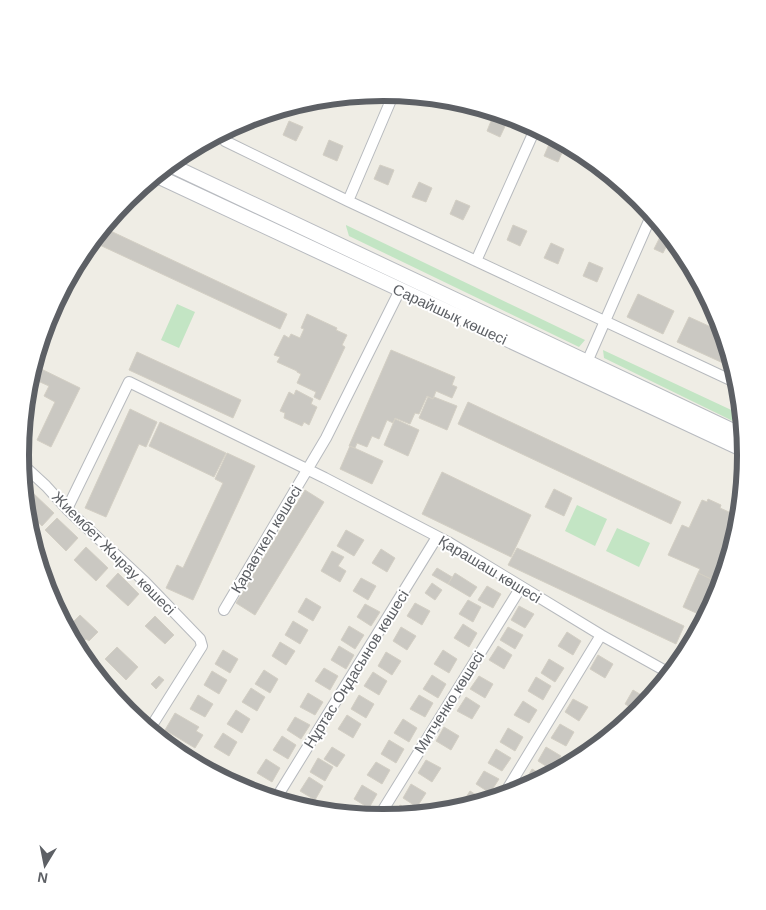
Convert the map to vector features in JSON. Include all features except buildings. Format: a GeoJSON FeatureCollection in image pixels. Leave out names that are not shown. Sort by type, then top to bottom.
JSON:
{"type":"FeatureCollection","features":[{"type":"Feature","properties":{"kind":"main road","name":"Сарайшық көшесі"},"geometry":{"type":"LineString","coordinates":[[176,168],[736,432]]}},
{"type":"Feature","properties":{"kind":"main road","name":"Сарайшық көшесі"},"geometry":{"type":"LineString","coordinates":[[162,178],[737,448]]}},
{"type":"Feature","properties":{"kind":"main road"},"geometry":{"type":"LineString","coordinates":[[273,230],[289,232],[368,271],[372,271],[377,264]]}},
{"type":"Feature","properties":{"kind":"main road"},"geometry":{"type":"LineString","coordinates":[[400,290],[409,284],[513,331],[525,333]]}},
{"type":"Feature","properties":{"kind":"street"},"geometry":{"type":"LineString","coordinates":[[348,201],[390,101]]}},
{"type":"Feature","properties":{"kind":"street"},"geometry":{"type":"LineString","coordinates":[[476,261],[533,134]]}},
{"type":"Feature","properties":{"kind":"street"},"geometry":{"type":"LineString","coordinates":[[223,139],[348,201],[728,379]]}},
{"type":"Feature","properties":{"kind":"street"},"geometry":{"type":"LineString","coordinates":[[587,362],[649,221]]}},
{"type":"Feature","properties":{"kind":"street","name":"Қараөткел көшесі"},"geometry":{"type":"LineString","coordinates":[[224,610],[326,438],[400,290]]}},
{"type":"Feature","properties":{"kind":"street","name":"Қарашаш көшесі"},"geometry":{"type":"LineString","coordinates":[[67,509],[129,382],[363,497],[448,542],[601,635],[664,670]]}},
{"type":"Feature","properties":{"kind":"street","name":"Жиембет Жырау көшесі"},"geometry":{"type":"LineString","coordinates":[[30,470],[67,509],[145,582],[200,639],[202,646],[152,724]]}},
{"type":"Feature","properties":{"kind":"street","name":"Нұртас Оңдасынов көшесі"},"geometry":{"type":"LineString","coordinates":[[279,793],[437,537]]}},
{"type":"Feature","properties":{"kind":"street","name":"Митченко көшесі"},"geometry":{"type":"LineString","coordinates":[[384,809],[521,587]]}},
{"type":"Feature","properties":{"kind":"street"},"geometry":{"type":"LineString","coordinates":[[509,785],[601,635]]}},
{"type":"Feature","properties":{"kind":"green space"},"geometry":{"type":"Polygon","coordinates":[[[346,225],[585,340],[579,347],[349,236],[346,225]]]}},
{"type":"Feature","properties":{"kind":"green space"},"geometry":{"type":"Polygon","coordinates":[[[177,304],[195,312],[179,348],[161,340],[177,304]]]}},
{"type":"Feature","properties":{"kind":"green space"},"geometry":{"type":"Polygon","coordinates":[[[603,350],[734,411],[735,422],[604,358],[603,350]]]}},
{"type":"Feature","properties":{"kind":"green space"},"geometry":{"type":"Polygon","coordinates":[[[577,505],[607,519],[595,546],[565,531],[577,505]]]}},
{"type":"Feature","properties":{"kind":"green space"},"geometry":{"type":"Polygon","coordinates":[[[617,528],[650,543],[639,567],[606,551],[617,528]]]}}]}
